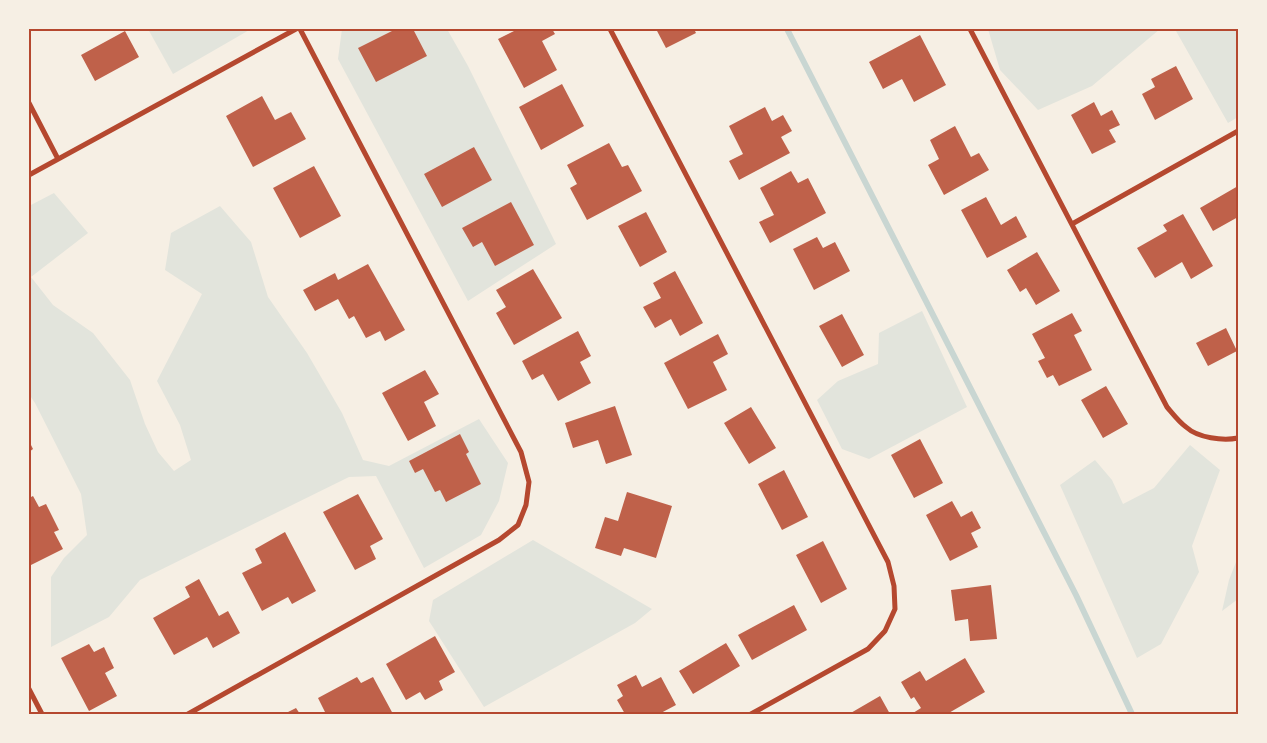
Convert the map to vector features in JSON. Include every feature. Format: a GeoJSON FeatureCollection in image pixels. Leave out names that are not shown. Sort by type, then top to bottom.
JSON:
{"type":"FeatureCollection","features":[{"type":"Feature","properties":{"kind":"street"},"geometry":{"type":"LineString","coordinates":[[29,175],[296,29]]}},
{"type":"Feature","properties":{"kind":"street"},"geometry":{"type":"LineString","coordinates":[[188,714],[499,540],[518,525],[526,505],[529,482],[521,452],[300,29]]}},
{"type":"Feature","properties":{"kind":"street"},"geometry":{"type":"LineString","coordinates":[[610,29],[888,562],[894,586],[895,609],[884,631],[868,649],[751,714]]}},
{"type":"Feature","properties":{"kind":"street"},"geometry":{"type":"LineString","coordinates":[[970,29],[1167,407],[1187,428],[1210,438],[1228,440],[1238,438]]}},
{"type":"Feature","properties":{"kind":"street"},"geometry":{"type":"LineString","coordinates":[[29,103],[58,159]]}},
{"type":"Feature","properties":{"kind":"street"},"geometry":{"type":"LineString","coordinates":[[1072,224],[1238,131]]}},
{"type":"Feature","properties":{"kind":"street"},"geometry":{"type":"LineString","coordinates":[[29,689],[42,714]]}},
{"type":"Feature","properties":{"kind":"shaded area"},"geometry":{"type":"Polygon","coordinates":[[[148,29],[251,29],[173,74],[148,29]]]}},
{"type":"Feature","properties":{"kind":"shaded area"},"geometry":{"type":"Polygon","coordinates":[[[342,29],[447,29],[468,66],[556,244],[468,301],[338,59],[342,29]]]}},
{"type":"Feature","properties":{"kind":"shaded area"},"geometry":{"type":"Polygon","coordinates":[[[988,29],[1160,29],[1092,86],[1038,110],[1000,70],[988,29]]]}},
{"type":"Feature","properties":{"kind":"shaded area"},"geometry":{"type":"Polygon","coordinates":[[[1173,29],[1238,29],[1238,117],[1228,123],[1176,31],[1173,29]]]}},
{"type":"Feature","properties":{"kind":"shaded area"},"geometry":{"type":"Polygon","coordinates":[[[54,193],[88,233],[31,277],[53,305],[93,333],[130,380],[145,424],[158,452],[174,471],[191,460],[180,425],[157,381],[202,294],[165,270],[171,233],[220,206],[251,242],[268,297],[307,353],[342,413],[363,460],[389,466],[479,419],[508,463],[499,501],[481,535],[424,568],[376,476],[349,477],[140,580],[109,617],[51,647],[51,577],[64,558],[87,535],[81,494],[29,394],[29,206],[54,193]]]}},
{"type":"Feature","properties":{"kind":"shaded area"},"geometry":{"type":"Polygon","coordinates":[[[922,311],[967,407],[869,459],[842,449],[817,400],[838,381],[878,364],[879,333],[922,311]]]}},
{"type":"Feature","properties":{"kind":"shaded area"},"geometry":{"type":"Polygon","coordinates":[[[1190,445],[1220,470],[1192,546],[1199,572],[1161,644],[1137,658],[1060,485],[1095,460],[1112,480],[1123,504],[1154,488],[1190,445]]]}},
{"type":"Feature","properties":{"kind":"shaded area"},"geometry":{"type":"Polygon","coordinates":[[[533,540],[652,609],[635,623],[484,707],[429,621],[433,600],[533,540]]]}},
{"type":"Feature","properties":{"kind":"shaded area"},"geometry":{"type":"Polygon","coordinates":[[[1238,557],[1238,599],[1222,611],[1229,580],[1238,557]]]}},
{"type":"Feature","properties":{"kind":"building"},"geometry":{"type":"Polygon","coordinates":[[[396,29],[413,29],[427,56],[376,82],[358,48],[396,29]]]}},
{"type":"Feature","properties":{"kind":"building"},"geometry":{"type":"Polygon","coordinates":[[[518,29],[552,29],[555,34],[542,41],[557,70],[524,88],[498,39],[518,29]]]}},
{"type":"Feature","properties":{"kind":"building"},"geometry":{"type":"Polygon","coordinates":[[[656,29],[694,29],[696,33],[666,48],[656,29]]]}},
{"type":"Feature","properties":{"kind":"building"},"geometry":{"type":"Polygon","coordinates":[[[125,31],[139,57],[95,81],[81,55],[125,31]]]}},
{"type":"Feature","properties":{"kind":"building"},"geometry":{"type":"Polygon","coordinates":[[[920,35],[946,85],[914,102],[902,79],[883,89],[869,62],[920,35]]]}},
{"type":"Feature","properties":{"kind":"building"},"geometry":{"type":"Polygon","coordinates":[[[1176,66],[1193,99],[1155,120],[1142,94],[1155,87],[1151,79],[1176,66]]]}},
{"type":"Feature","properties":{"kind":"building"},"geometry":{"type":"Polygon","coordinates":[[[562,84],[584,126],[541,150],[519,107],[562,84]]]}},
{"type":"Feature","properties":{"kind":"building"},"geometry":{"type":"Polygon","coordinates":[[[262,96],[275,120],[291,112],[306,139],[253,167],[226,116],[262,96]]]}},
{"type":"Feature","properties":{"kind":"building"},"geometry":{"type":"Polygon","coordinates":[[[1094,102],[1101,116],[1112,110],[1120,125],[1109,130],[1116,142],[1092,154],[1071,115],[1094,102]]]}},
{"type":"Feature","properties":{"kind":"building"},"geometry":{"type":"Polygon","coordinates":[[[765,107],[772,121],[783,115],[792,131],[781,137],[790,153],[739,180],[729,161],[743,154],[729,126],[765,107]]]}},
{"type":"Feature","properties":{"kind":"building"},"geometry":{"type":"Polygon","coordinates":[[[955,126],[971,157],[979,153],[989,170],[944,195],[928,165],[939,159],[930,140],[955,126]]]}},
{"type":"Feature","properties":{"kind":"building"},"geometry":{"type":"Polygon","coordinates":[[[609,143],[622,167],[628,165],[642,191],[587,220],[570,188],[577,184],[567,165],[609,143]]]}},
{"type":"Feature","properties":{"kind":"building"},"geometry":{"type":"Polygon","coordinates":[[[474,147],[492,180],[442,207],[424,174],[474,147]]]}},
{"type":"Feature","properties":{"kind":"building"},"geometry":{"type":"Polygon","coordinates":[[[314,166],[341,216],[300,238],[273,188],[314,166]]]}},
{"type":"Feature","properties":{"kind":"building"},"geometry":{"type":"Polygon","coordinates":[[[791,171],[798,183],[808,178],[826,213],[770,243],[759,222],[774,215],[760,188],[791,171]]]}},
{"type":"Feature","properties":{"kind":"building"},"geometry":{"type":"Polygon","coordinates":[[[1238,186],[1238,217],[1213,231],[1200,208],[1238,186]]]}},
{"type":"Feature","properties":{"kind":"building"},"geometry":{"type":"Polygon","coordinates":[[[986,197],[1001,225],[1016,216],[1027,237],[987,258],[961,210],[986,197]]]}},
{"type":"Feature","properties":{"kind":"building"},"geometry":{"type":"Polygon","coordinates":[[[511,202],[534,245],[495,266],[482,242],[473,247],[462,228],[511,202]]]}},
{"type":"Feature","properties":{"kind":"building"},"geometry":{"type":"Polygon","coordinates":[[[646,212],[667,252],[640,267],[618,226],[646,212]]]}},
{"type":"Feature","properties":{"kind":"building"},"geometry":{"type":"Polygon","coordinates":[[[1183,214],[1213,266],[1191,279],[1182,262],[1155,278],[1137,248],[1167,231],[1163,225],[1183,214]]]}},
{"type":"Feature","properties":{"kind":"building"},"geometry":{"type":"Polygon","coordinates":[[[817,237],[823,248],[835,242],[850,271],[814,290],[793,249],[817,237]]]}},
{"type":"Feature","properties":{"kind":"building"},"geometry":{"type":"Polygon","coordinates":[[[1037,252],[1060,291],[1036,305],[1026,288],[1020,292],[1007,270],[1037,252]]]}},
{"type":"Feature","properties":{"kind":"building"},"geometry":{"type":"Polygon","coordinates":[[[368,264],[405,330],[385,341],[380,331],[366,338],[354,316],[349,319],[338,299],[315,311],[303,290],[335,273],[338,280],[368,264]]]}},
{"type":"Feature","properties":{"kind":"building"},"geometry":{"type":"Polygon","coordinates":[[[533,269],[562,318],[514,345],[496,313],[506,307],[496,290],[533,269]]]}},
{"type":"Feature","properties":{"kind":"building"},"geometry":{"type":"Polygon","coordinates":[[[675,271],[703,323],[680,336],[671,319],[655,328],[643,307],[661,298],[653,283],[675,271]]]}},
{"type":"Feature","properties":{"kind":"building"},"geometry":{"type":"Polygon","coordinates":[[[1072,313],[1082,331],[1074,335],[1092,370],[1059,386],[1053,375],[1047,378],[1038,361],[1045,358],[1032,334],[1072,313]]]}},
{"type":"Feature","properties":{"kind":"building"},"geometry":{"type":"Polygon","coordinates":[[[842,314],[864,355],[842,367],[819,326],[842,314]]]}},
{"type":"Feature","properties":{"kind":"building"},"geometry":{"type":"Polygon","coordinates":[[[1226,328],[1237,351],[1208,366],[1196,343],[1226,328]]]}},
{"type":"Feature","properties":{"kind":"building"},"geometry":{"type":"Polygon","coordinates":[[[578,331],[591,356],[580,362],[591,383],[558,401],[543,374],[532,380],[522,361],[578,331]]]}},
{"type":"Feature","properties":{"kind":"building"},"geometry":{"type":"Polygon","coordinates":[[[718,334],[728,354],[713,362],[727,390],[688,409],[664,363],[718,334]]]}},
{"type":"Feature","properties":{"kind":"building"},"geometry":{"type":"Polygon","coordinates":[[[425,370],[439,394],[424,402],[436,426],[408,441],[382,393],[425,370]]]}},
{"type":"Feature","properties":{"kind":"building"},"geometry":{"type":"Polygon","coordinates":[[[1106,386],[1128,424],[1103,438],[1081,400],[1106,386]]]}},
{"type":"Feature","properties":{"kind":"building"},"geometry":{"type":"Polygon","coordinates":[[[615,406],[632,455],[606,464],[598,440],[573,448],[565,423],[615,406]]]}},
{"type":"Feature","properties":{"kind":"building"},"geometry":{"type":"Polygon","coordinates":[[[751,407],[776,448],[749,464],[724,423],[751,407]]]}},
{"type":"Feature","properties":{"kind":"building"},"geometry":{"type":"Polygon","coordinates":[[[460,434],[469,452],[466,454],[481,484],[446,502],[440,490],[435,492],[423,469],[415,473],[409,461],[460,434]]]}},
{"type":"Feature","properties":{"kind":"building"},"geometry":{"type":"Polygon","coordinates":[[[920,439],[943,483],[914,498],[891,455],[920,439]]]}},
{"type":"Feature","properties":{"kind":"building"},"geometry":{"type":"Polygon","coordinates":[[[29,441],[33,449],[29,452],[29,441]]]}},
{"type":"Feature","properties":{"kind":"building"},"geometry":{"type":"Polygon","coordinates":[[[784,470],[808,517],[782,530],[758,484],[784,470]]]}},
{"type":"Feature","properties":{"kind":"building"},"geometry":{"type":"Polygon","coordinates":[[[627,492],[672,506],[656,558],[624,548],[621,556],[595,548],[605,517],[618,521],[627,492]]]}},
{"type":"Feature","properties":{"kind":"building"},"geometry":{"type":"Polygon","coordinates":[[[358,494],[383,539],[370,546],[376,559],[355,570],[323,512],[358,494]]]}},
{"type":"Feature","properties":{"kind":"building"},"geometry":{"type":"Polygon","coordinates":[[[33,496],[39,507],[46,504],[59,530],[54,532],[63,549],[29,566],[29,498],[33,496]]]}},
{"type":"Feature","properties":{"kind":"building"},"geometry":{"type":"Polygon","coordinates":[[[952,501],[961,517],[972,511],[981,528],[971,533],[978,547],[950,561],[926,515],[952,501]]]}},
{"type":"Feature","properties":{"kind":"building"},"geometry":{"type":"Polygon","coordinates":[[[285,532],[316,591],[292,604],[288,597],[262,611],[242,573],[262,563],[255,549],[285,532]]]}},
{"type":"Feature","properties":{"kind":"building"},"geometry":{"type":"Polygon","coordinates":[[[823,541],[847,589],[821,603],[796,555],[823,541]]]}},
{"type":"Feature","properties":{"kind":"building"},"geometry":{"type":"Polygon","coordinates":[[[199,579],[219,616],[228,611],[240,633],[213,648],[207,637],[174,655],[153,618],[190,597],[185,587],[199,579]]]}},
{"type":"Feature","properties":{"kind":"building"},"geometry":{"type":"Polygon","coordinates":[[[991,585],[997,639],[970,641],[968,619],[955,621],[951,590],[991,585]]]}},
{"type":"Feature","properties":{"kind":"building"},"geometry":{"type":"Polygon","coordinates":[[[794,605],[807,630],[752,660],[738,635],[794,605]]]}},
{"type":"Feature","properties":{"kind":"building"},"geometry":{"type":"Polygon","coordinates":[[[435,636],[455,672],[439,681],[443,690],[425,700],[420,692],[406,700],[386,664],[435,636]]]}},
{"type":"Feature","properties":{"kind":"building"},"geometry":{"type":"Polygon","coordinates":[[[726,643],[740,666],[693,694],[679,671],[726,643]]]}},
{"type":"Feature","properties":{"kind":"building"},"geometry":{"type":"Polygon","coordinates":[[[89,644],[94,652],[104,647],[114,668],[105,673],[117,696],[89,711],[61,658],[89,644]]]}},
{"type":"Feature","properties":{"kind":"building"},"geometry":{"type":"Polygon","coordinates":[[[965,658],[985,692],[947,714],[913,714],[921,708],[914,697],[911,699],[901,682],[920,671],[926,681],[965,658]]]}},
{"type":"Feature","properties":{"kind":"building"},"geometry":{"type":"Polygon","coordinates":[[[636,675],[642,687],[661,677],[676,705],[659,714],[625,714],[617,700],[623,696],[617,685],[636,675]]]}},
{"type":"Feature","properties":{"kind":"building"},"geometry":{"type":"Polygon","coordinates":[[[357,677],[361,683],[373,677],[393,714],[326,714],[318,698],[357,677]]]}},
{"type":"Feature","properties":{"kind":"building"},"geometry":{"type":"Polygon","coordinates":[[[880,696],[890,714],[849,714],[880,696]]]}},
{"type":"Feature","properties":{"kind":"building"},"geometry":{"type":"Polygon","coordinates":[[[296,708],[300,714],[284,714],[296,708]]]}},
{"type":"Feature","properties":{"kind":"waterway"},"geometry":{"type":"LineString","coordinates":[[787,29],[1076,595],[1132,714]]}}]}
